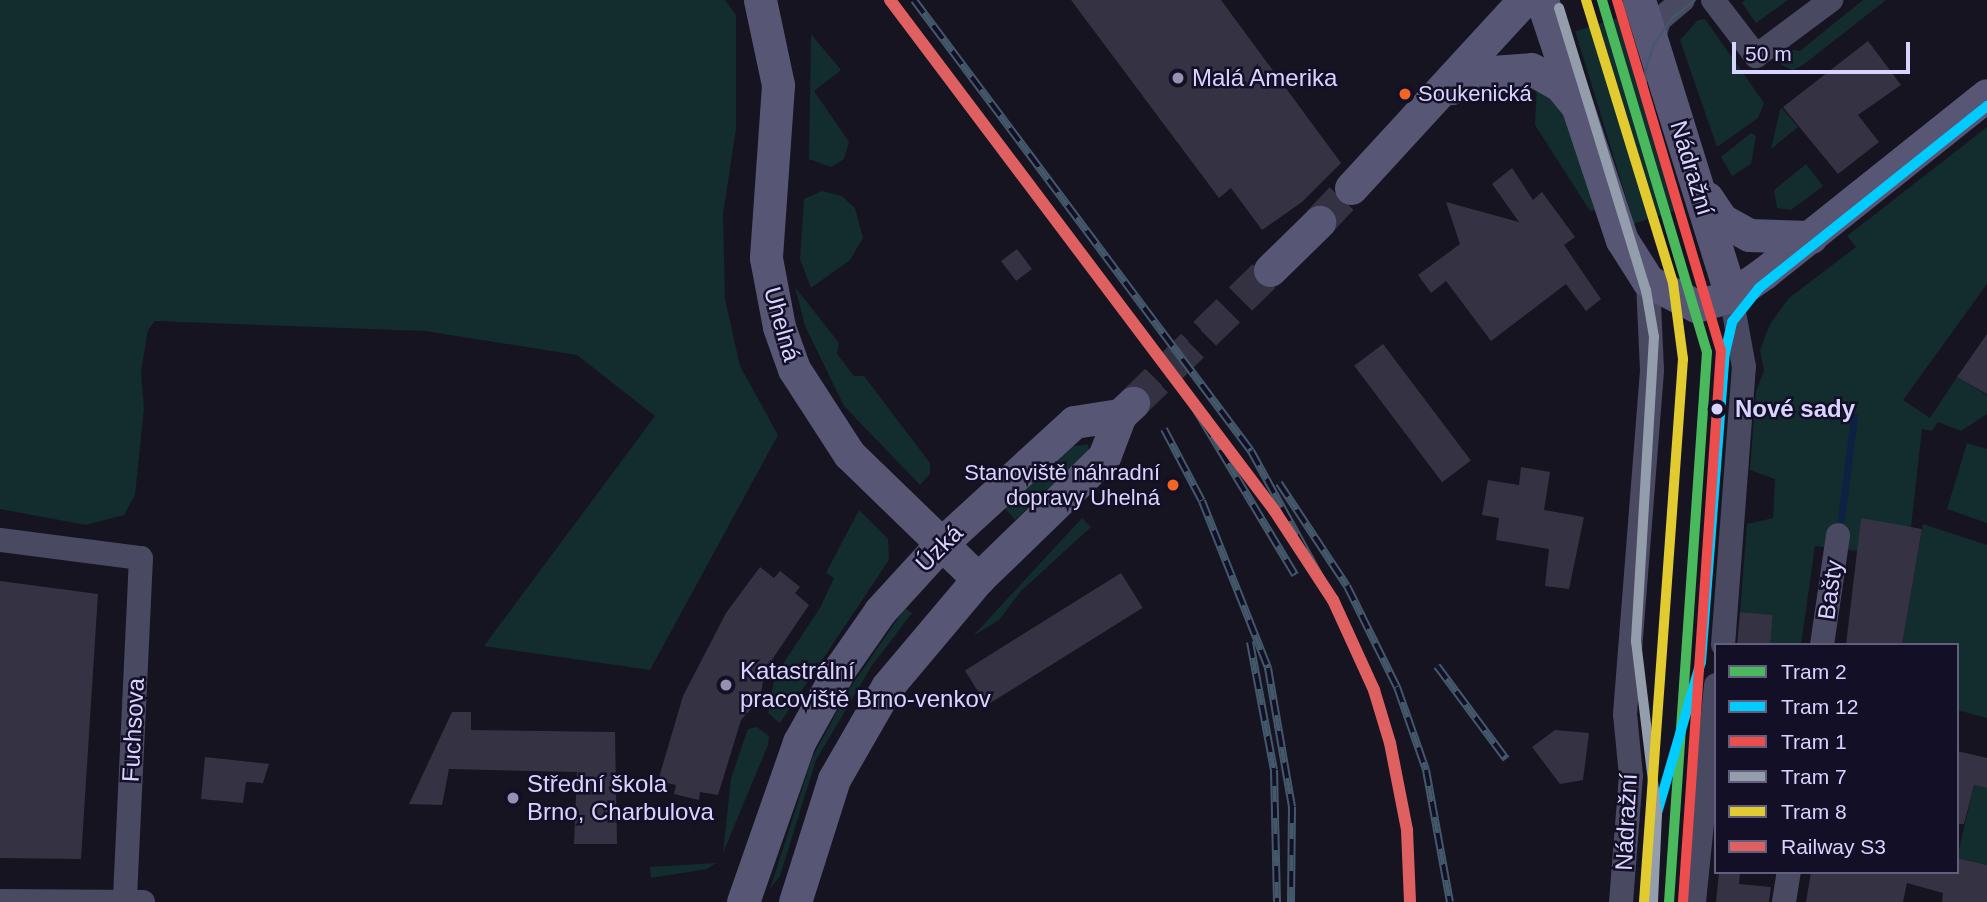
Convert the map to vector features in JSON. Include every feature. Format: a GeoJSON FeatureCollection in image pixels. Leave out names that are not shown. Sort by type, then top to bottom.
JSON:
{"type":"FeatureCollection","features":[{"type":"Feature","properties":{"kind":"main road","name":"Uhelná"},"geometry":{"type":"LineString","coordinates":[[760,0],[778,85],[766,229],[779,327],[805,392],[833,435],[978,579]]}},
{"type":"Feature","properties":{"kind":"main road"},"geometry":{"type":"LineString","coordinates":[[1351,188],[1445,91],[1524,0]]}},
{"type":"Feature","properties":{"kind":"main road","name":"Nádražní"},"geometry":{"type":"LineString","coordinates":[[1542,0],[1622,240],[1648,281]]}},
{"type":"Feature","properties":{"kind":"main road","name":"Nádražní"},"geometry":{"type":"LineString","coordinates":[[1639,0],[1731,296]]}},
{"type":"Feature","properties":{"kind":"main road"},"geometry":{"type":"LineString","coordinates":[[1445,91],[1492,72],[1531,69],[1560,85],[1581,113]]}},
{"type":"Feature","properties":{"kind":"main road"},"geometry":{"type":"LineString","coordinates":[[1648,281],[1696,306],[1731,296],[1811,237],[1987,95]]}},
{"type":"Feature","properties":{"kind":"main road"},"geometry":{"type":"LineString","coordinates":[[1695,178],[1716,212],[1737,231],[1763,238],[1811,237]]}},
{"type":"Feature","properties":{"kind":"main road"},"geometry":{"type":"LineString","coordinates":[[1270,271],[1319,222]]}},
{"type":"Feature","properties":{"kind":"main road","name":"Úzká"},"geometry":{"type":"LineString","coordinates":[[743,902],[776,797],[818,706],[880,611],[942,542],[1074,422],[1127,409],[1104,457],[978,579],[928,633],[853,739],[818,817],[795,902]]}},
{"type":"Feature","properties":{"kind":"street"},"geometry":{"type":"LineString","coordinates":[[1653,41],[1659,20],[1683,0]]}},
{"type":"Feature","properties":{"kind":"street"},"geometry":{"type":"LineString","coordinates":[[1713,0],[1756,56],[1831,0]]}},
{"type":"Feature","properties":{"kind":"street","name":"Nádražní"},"geometry":{"type":"LineString","coordinates":[[1621,902],[1631,776],[1625,713],[1652,370],[1648,281]]}},
{"type":"Feature","properties":{"kind":"street","name":"Nádražní"},"geometry":{"type":"LineString","coordinates":[[1723,643],[1744,368],[1731,296]]}},
{"type":"Feature","properties":{"kind":"street","name":"Bašty"},"geometry":{"type":"LineString","coordinates":[[1822,643],[1838,535]]}},
{"type":"Feature","properties":{"kind":"street","name":"Fuchsova"},"geometry":{"type":"LineString","coordinates":[[0,540],[141,558],[125,901]]}},
{"type":"Feature","properties":{"kind":"street"},"geometry":{"type":"LineString","coordinates":[[1694,902],[1714,705]]}},
{"type":"Feature","properties":{"kind":"street"},"geometry":{"type":"LineString","coordinates":[[1784,902],[1789,874]]}},
{"type":"Feature","properties":{"kind":"street"},"geometry":{"type":"LineString","coordinates":[[0,901],[143,902]]}},
{"type":"Feature","properties":{"kind":"green space"},"geometry":{"type":"Polygon","coordinates":[[[0,0],[725,0],[736,15],[736,129],[723,214],[725,299],[740,366],[778,435],[650,670],[484,646],[655,416],[577,355],[425,331],[155,321],[148,330],[141,372],[144,408],[135,495],[124,515],[86,525],[0,509],[0,0]]]}},
{"type":"Feature","properties":{"kind":"green space"},"geometry":{"type":"Polygon","coordinates":[[[1745,0],[1788,0],[1756,23],[1742,3],[1745,0]]]}},
{"type":"Feature","properties":{"kind":"green space"},"geometry":{"type":"Polygon","coordinates":[[[1863,0],[1886,0],[1803,65],[1793,70],[1781,65],[1780,48],[1800,51],[1863,0]]]}},
{"type":"Feature","properties":{"kind":"green space"},"geometry":{"type":"Polygon","coordinates":[[[1625,16],[1684,208],[1634,223],[1575,31],[1625,16]]]}},
{"type":"Feature","properties":{"kind":"green space"},"geometry":{"type":"Polygon","coordinates":[[[1705,19],[1764,103],[1758,118],[1717,147],[1680,40],[1698,20],[1705,19]]]}},
{"type":"Feature","properties":{"kind":"green space"},"geometry":{"type":"Polygon","coordinates":[[[811,34],[841,70],[814,91],[849,142],[844,159],[831,167],[809,159],[811,34]]]}},
{"type":"Feature","properties":{"kind":"green space"},"geometry":{"type":"Polygon","coordinates":[[[1537,82],[1561,102],[1595,210],[1590,211],[1535,125],[1537,82]]]}},
{"type":"Feature","properties":{"kind":"green space"},"geometry":{"type":"Polygon","coordinates":[[[1782,108],[1798,127],[1771,149],[1780,110],[1782,108]]]}},
{"type":"Feature","properties":{"kind":"green space"},"geometry":{"type":"Polygon","coordinates":[[[1987,127],[1987,284],[1903,400],[1930,418],[1957,377],[1987,395],[1987,414],[1961,431],[1938,422],[1932,431],[1922,429],[1911,527],[1858,551],[1815,546],[1801,643],[1770,643],[1773,616],[1740,612],[1747,524],[1773,518],[1775,479],[1750,470],[1756,391],[1764,371],[1760,350],[1770,324],[1789,298],[1856,247],[1847,236],[1987,127]]]}},
{"type":"Feature","properties":{"kind":"green space"},"geometry":{"type":"Polygon","coordinates":[[[1751,133],[1756,136],[1751,164],[1732,176],[1721,157],[1751,133]]]}},
{"type":"Feature","properties":{"kind":"green space"},"geometry":{"type":"Polygon","coordinates":[[[1806,164],[1823,186],[1791,210],[1777,208],[1774,190],[1806,164]]]}},
{"type":"Feature","properties":{"kind":"green space"},"geometry":{"type":"Polygon","coordinates":[[[822,191],[842,196],[855,208],[863,238],[850,260],[811,288],[800,259],[804,199],[822,191]]]}},
{"type":"Feature","properties":{"kind":"green space"},"geometry":{"type":"Polygon","coordinates":[[[795,287],[839,343],[837,354],[854,376],[864,376],[930,463],[930,474],[920,485],[844,406],[805,326],[795,287]]]}},
{"type":"Feature","properties":{"kind":"green space"},"geometry":{"type":"Polygon","coordinates":[[[1967,443],[1987,449],[1987,523],[1947,509],[1967,443]]]}},
{"type":"Feature","properties":{"kind":"green space"},"geometry":{"type":"Polygon","coordinates":[[[1088,444],[1089,450],[1015,520],[1001,504],[1070,447],[1088,444]]]}},
{"type":"Feature","properties":{"kind":"green space"},"geometry":{"type":"Polygon","coordinates":[[[859,510],[888,539],[889,560],[780,723],[768,713],[775,676],[820,608],[834,578],[826,573],[859,510]]]}},
{"type":"Feature","properties":{"kind":"green space"},"geometry":{"type":"Polygon","coordinates":[[[1082,518],[1091,527],[1021,591],[999,620],[973,636],[1082,518]]]}},
{"type":"Feature","properties":{"kind":"green space"},"geometry":{"type":"Polygon","coordinates":[[[1923,524],[1987,545],[1987,718],[1959,711],[1959,643],[1902,643],[1923,524]]]}},
{"type":"Feature","properties":{"kind":"green space"},"geometry":{"type":"Polygon","coordinates":[[[905,608],[912,613],[871,667],[816,760],[780,876],[770,889],[812,758],[850,688],[905,608]]]}},
{"type":"Feature","properties":{"kind":"green space"},"geometry":{"type":"Polygon","coordinates":[[[757,727],[769,736],[768,745],[723,853],[731,778],[748,729],[757,727]]]}},
{"type":"Feature","properties":{"kind":"green space"},"geometry":{"type":"Polygon","coordinates":[[[1974,785],[1987,788],[1987,865],[1959,858],[1974,785]]]}},
{"type":"Feature","properties":{"kind":"green space"},"geometry":{"type":"Polygon","coordinates":[[[716,863],[707,869],[651,878],[650,867],[716,863]]]}},
{"type":"Feature","properties":{"kind":"building"},"geometry":{"type":"Polygon","coordinates":[[[1071,0],[1221,0],[1341,163],[1302,202],[1262,230],[1231,188],[1219,198],[1071,0]]]}},
{"type":"Feature","properties":{"kind":"building"},"geometry":{"type":"Polygon","coordinates":[[[1868,41],[1901,85],[1858,115],[1879,142],[1838,174],[1783,107],[1868,41]]]}},
{"type":"Feature","properties":{"kind":"building"},"geometry":{"type":"Polygon","coordinates":[[[1512,168],[1533,200],[1542,192],[1575,237],[1564,245],[1601,299],[1586,311],[1566,284],[1491,341],[1446,281],[1431,293],[1418,275],[1460,244],[1446,202],[1519,222],[1492,184],[1512,168]]]}},
{"type":"Feature","properties":{"kind":"building"},"geometry":{"type":"Polygon","coordinates":[[[1017,249],[1032,269],[1016,281],[1001,261],[1017,249]]]}},
{"type":"Feature","properties":{"kind":"building"},"geometry":{"type":"Polygon","coordinates":[[[1987,334],[1987,394],[1957,377],[1987,334]]]}},
{"type":"Feature","properties":{"kind":"building"},"geometry":{"type":"Polygon","coordinates":[[[1383,344],[1471,461],[1442,482],[1354,366],[1383,344]]]}},
{"type":"Feature","properties":{"kind":"building"},"geometry":{"type":"Polygon","coordinates":[[[1521,467],[1550,472],[1544,510],[1584,517],[1569,589],[1545,586],[1549,549],[1496,540],[1499,518],[1482,515],[1488,480],[1519,485],[1521,467]]]}},
{"type":"Feature","properties":{"kind":"building"},"geometry":{"type":"Polygon","coordinates":[[[1861,518],[1922,529],[1902,643],[1846,643],[1861,518]]]}},
{"type":"Feature","properties":{"kind":"building","name":"Katastrální pracoviště Brno-venkov"},"geometry":{"type":"Polygon","coordinates":[[[760,567],[774,578],[780,571],[800,587],[795,593],[809,605],[765,670],[760,699],[741,720],[718,795],[700,792],[699,800],[674,794],[676,785],[658,781],[683,696],[726,613],[760,567]]]}},
{"type":"Feature","properties":{"kind":"building"},"geometry":{"type":"Polygon","coordinates":[[[1121,573],[1143,608],[987,705],[965,671],[1121,573]]]}},
{"type":"Feature","properties":{"kind":"building"},"geometry":{"type":"Polygon","coordinates":[[[0,581],[98,594],[81,859],[0,858],[0,581]]]}},
{"type":"Feature","properties":{"kind":"building"},"geometry":{"type":"Polygon","coordinates":[[[1740,612],[1773,615],[1770,643],[1737,643],[1740,612]]]}},
{"type":"Feature","properties":{"kind":"building"},"geometry":{"type":"Polygon","coordinates":[[[452,712],[471,712],[471,730],[615,732],[617,844],[574,844],[577,772],[449,769],[442,805],[409,804],[452,712]]]}},
{"type":"Feature","properties":{"kind":"building"},"geometry":{"type":"Polygon","coordinates":[[[1555,730],[1589,733],[1583,780],[1560,784],[1532,747],[1555,730]]]}},
{"type":"Feature","properties":{"kind":"building"},"geometry":{"type":"Polygon","coordinates":[[[1959,751],[1987,758],[1987,788],[1974,785],[1964,824],[1959,824],[1959,751]]]}},
{"type":"Feature","properties":{"kind":"building"},"geometry":{"type":"Polygon","coordinates":[[[205,757],[269,764],[263,783],[246,782],[243,803],[201,799],[205,757]]]}},
{"type":"Feature","properties":{"kind":"building"},"geometry":{"type":"Polygon","coordinates":[[[1959,858],[1987,865],[1987,902],[1942,902],[1943,893],[1907,883],[1903,902],[1806,902],[1811,874],[1959,874],[1959,858]]]}},
{"type":"Feature","properties":{"kind":"building"},"geometry":{"type":"Polygon","coordinates":[[[1719,874],[1740,874],[1739,884],[1771,887],[1769,902],[1716,902],[1719,874]]]}},
{"type":"Feature","properties":{"kind":"waterway"},"geometry":{"type":"LineString","coordinates":[[1841,519],[1854,417]]}},
{"type":"Feature","properties":{"kind":"tunnel"},"geometry":{"type":"LineString","coordinates":[[1319,222],[1351,188]]}},
{"type":"Feature","properties":{"kind":"tunnel"},"geometry":{"type":"LineString","coordinates":[[1133,403],[1270,270]]}},
{"type":"Feature","properties":{"kind":"tram line","name":"8"},"geometry":{"type":"LineString","coordinates":[[1586,0],[1673,283],[1683,359],[1644,902]]}},
{"type":"Feature","properties":{"kind":"tram line","name":"2"},"geometry":{"type":"LineString","coordinates":[[1602,0],[1707,352],[1669,902]]}},
{"type":"Feature","properties":{"kind":"tram line","name":"1"},"geometry":{"type":"LineString","coordinates":[[1617,0],[1721,350],[1683,902]]}},
{"type":"Feature","properties":{"kind":"tram line"},"geometry":{"type":"LineString","coordinates":[[1648,105],[1645,72],[1654,44],[1672,18],[1695,0]]}},
{"type":"Feature","properties":{"kind":"tram line","name":"7"},"geometry":{"type":"LineString","coordinates":[[1559,8],[1646,290],[1654,337],[1636,641],[1657,814],[1653,901]]}},
{"type":"Feature","properties":{"kind":"tram line","name":"12"},"geometry":{"type":"LineString","coordinates":[[1646,902],[1657,813],[1701,662],[1725,353],[1732,322],[1759,288],[1987,106]]}},
{"type":"Feature","properties":{"kind":"railway"},"geometry":{"type":"LineString","coordinates":[[914,0],[1251,451],[1333,600]]}},
{"type":"Feature","properties":{"kind":"railway"},"geometry":{"type":"LineString","coordinates":[[1187,395],[1295,575]]}},
{"type":"Feature","properties":{"kind":"railway"},"geometry":{"type":"LineString","coordinates":[[1164,429],[1202,501],[1268,668],[1292,807],[1291,902]]}},
{"type":"Feature","properties":{"kind":"railway"},"geometry":{"type":"LineString","coordinates":[[1279,483],[1347,586],[1397,687],[1426,770],[1450,902]]}},
{"type":"Feature","properties":{"kind":"railway"},"geometry":{"type":"LineString","coordinates":[[1250,642],[1274,770],[1277,902]]}},
{"type":"Feature","properties":{"kind":"railway"},"geometry":{"type":"LineString","coordinates":[[1437,666],[1506,759]]}},
{"type":"Feature","properties":{"kind":"rail line","name":"S3"},"geometry":{"type":"LineString","coordinates":[[890,0],[1274,510],[1333,600],[1374,690],[1390,743],[1407,830],[1410,902]]}},
{"type":"Feature","properties":{"kind":"place","name":"Malá Amerika"},"geometry":{"type":"Point","coordinates":[1178,78]}},
{"type":"Feature","properties":{"kind":"place","name":"Soukenická"},"geometry":{"type":"Point","coordinates":[1405,94]}},
{"type":"Feature","properties":{"kind":"place","name":"Nové sady"},"geometry":{"type":"Point","coordinates":[1717,409]}},
{"type":"Feature","properties":{"kind":"place","name":"Stanoviště náhradní dopravy Uhelná"},"geometry":{"type":"Point","coordinates":[1173,485]}},
{"type":"Feature","properties":{"kind":"place","name":"Katastrální pracoviště Brno-venkov"},"geometry":{"type":"Point","coordinates":[726,685]}},
{"type":"Feature","properties":{"kind":"place","name":"Střední škola Brno, Charbulova"},"geometry":{"type":"Point","coordinates":[513,798]}}]}
